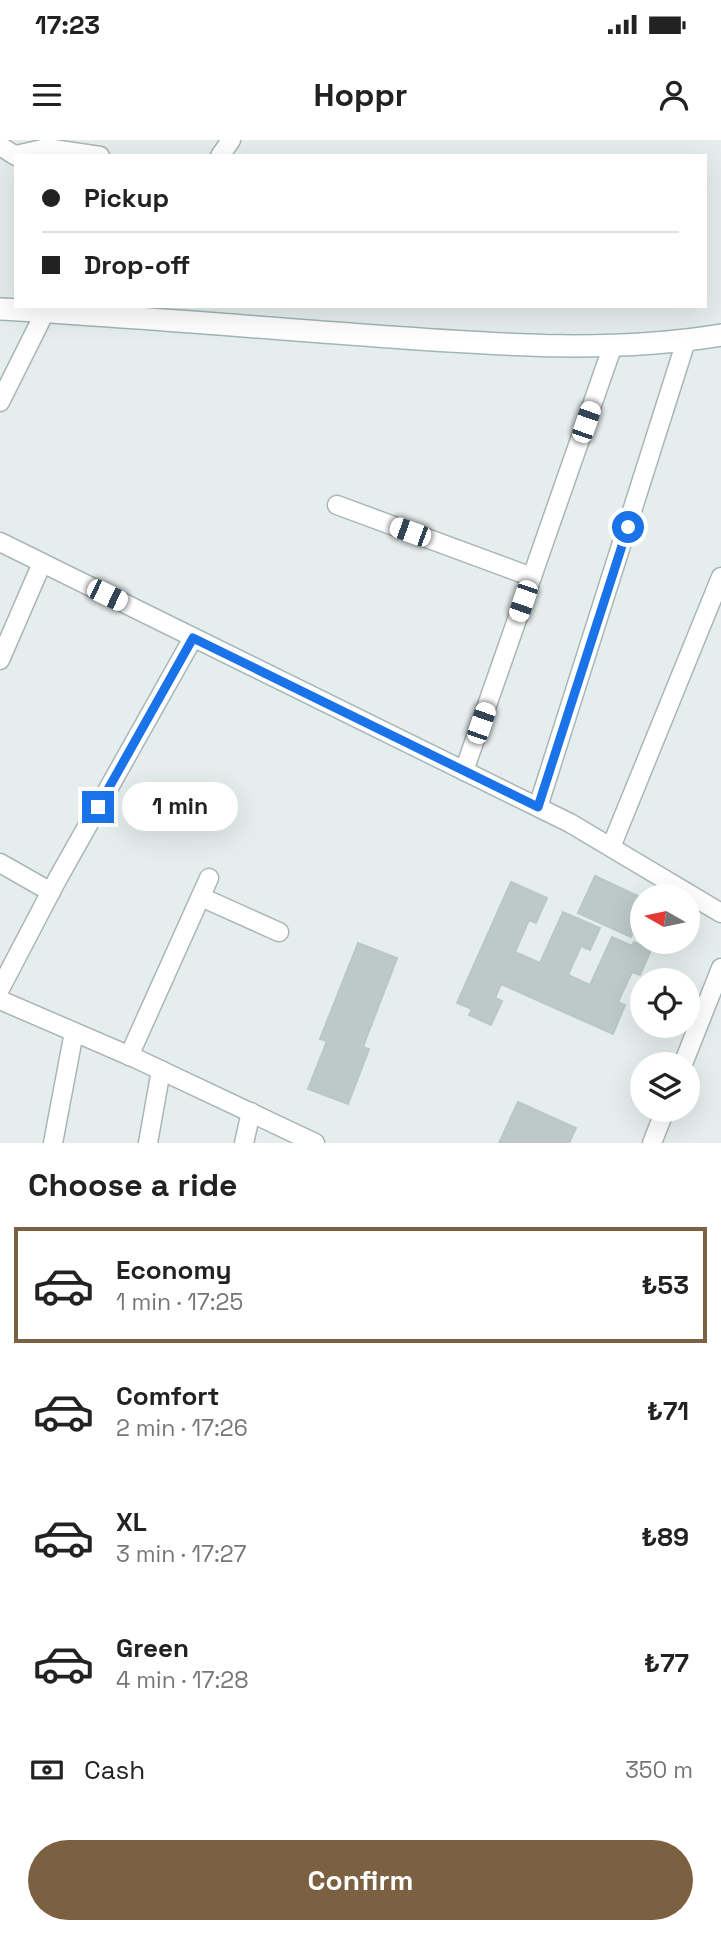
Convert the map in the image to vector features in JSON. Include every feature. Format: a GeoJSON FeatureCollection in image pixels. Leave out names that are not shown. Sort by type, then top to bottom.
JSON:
{"type":"FeatureCollection","features":[{"type":"Feature","properties":{"kind":"main road"},"geometry":{"type":"LineString","coordinates":[[0,309],[127,312],[512,346],[613,345],[686,341],[721,335]]}},
{"type":"Feature","properties":{"kind":"street"},"geometry":{"type":"LineString","coordinates":[[24,154],[47,148],[92,150]]}},
{"type":"Feature","properties":{"kind":"street"},"geometry":{"type":"LineString","coordinates":[[0,402],[45,312]]}},
{"type":"Feature","properties":{"kind":"street"},"geometry":{"type":"LineString","coordinates":[[538,807],[686,341]]}},
{"type":"Feature","properties":{"kind":"street"},"geometry":{"type":"LineString","coordinates":[[464,771],[613,345]]}},
{"type":"Feature","properties":{"kind":"street"},"geometry":{"type":"LineString","coordinates":[[337,505],[532,577]]}},
{"type":"Feature","properties":{"kind":"street"},"geometry":{"type":"LineString","coordinates":[[0,542],[538,807],[721,913]]}},
{"type":"Feature","properties":{"kind":"street"},"geometry":{"type":"LineString","coordinates":[[0,660],[4,638],[42,563]]}},
{"type":"Feature","properties":{"kind":"street"},"geometry":{"type":"LineString","coordinates":[[611,847],[721,577]]}},
{"type":"Feature","properties":{"kind":"street"},"geometry":{"type":"LineString","coordinates":[[0,989],[193,638]]}},
{"type":"Feature","properties":{"kind":"street"},"geometry":{"type":"LineString","coordinates":[[0,863],[51,892]]}},
{"type":"Feature","properties":{"kind":"street"},"geometry":{"type":"LineString","coordinates":[[129,1056],[209,878]]}},
{"type":"Feature","properties":{"kind":"street"},"geometry":{"type":"LineString","coordinates":[[201,897],[279,932]]}},
{"type":"Feature","properties":{"kind":"street"},"geometry":{"type":"LineString","coordinates":[[688,1052],[721,968]]}},
{"type":"Feature","properties":{"kind":"street"},"geometry":{"type":"LineString","coordinates":[[0,1000],[161,1070],[315,1143]]}},
{"type":"Feature","properties":{"kind":"street"},"geometry":{"type":"LineString","coordinates":[[53,1143],[74,1032]]}},
{"type":"Feature","properties":{"kind":"street"},"geometry":{"type":"LineString","coordinates":[[148,1143],[161,1070]]}},
{"type":"Feature","properties":{"kind":"street"},"geometry":{"type":"LineString","coordinates":[[244,1143],[251,1112]]}},
{"type":"Feature","properties":{"kind":"street"},"geometry":{"type":"LineString","coordinates":[[652,1143],[660,1122]]}},
{"type":"Feature","properties":{"kind":"building"},"geometry":{"type":"Polygon","coordinates":[[[595,876],[630,892],[630,937],[578,913],[595,876]]]}},
{"type":"Feature","properties":{"kind":"building"},"geometry":{"type":"Polygon","coordinates":[[[511,882],[547,898],[536,923],[529,920],[515,952],[540,963],[563,912],[600,928],[590,950],[581,946],[568,975],[590,985],[612,937],[630,945],[630,954],[649,954],[643,968],[630,968],[630,976],[618,1002],[625,1005],[613,1034],[501,984],[495,998],[502,1001],[491,1025],[469,1015],[472,1009],[457,1003],[511,882]]]}},
{"type":"Feature","properties":{"kind":"building"},"geometry":{"type":"Polygon","coordinates":[[[358,943],[397,958],[363,1047],[369,1049],[348,1104],[308,1089],[327,1041],[320,1039],[358,943]]]}},
{"type":"Feature","properties":{"kind":"building"},"geometry":{"type":"Polygon","coordinates":[[[518,1102],[576,1128],[569,1143],[499,1143],[518,1102]]]}},
{"type":"Feature","properties":{"kind":"route"},"geometry":{"type":"LineString","coordinates":[[98,807],[193,638],[538,807],[628,527]]}}]}
